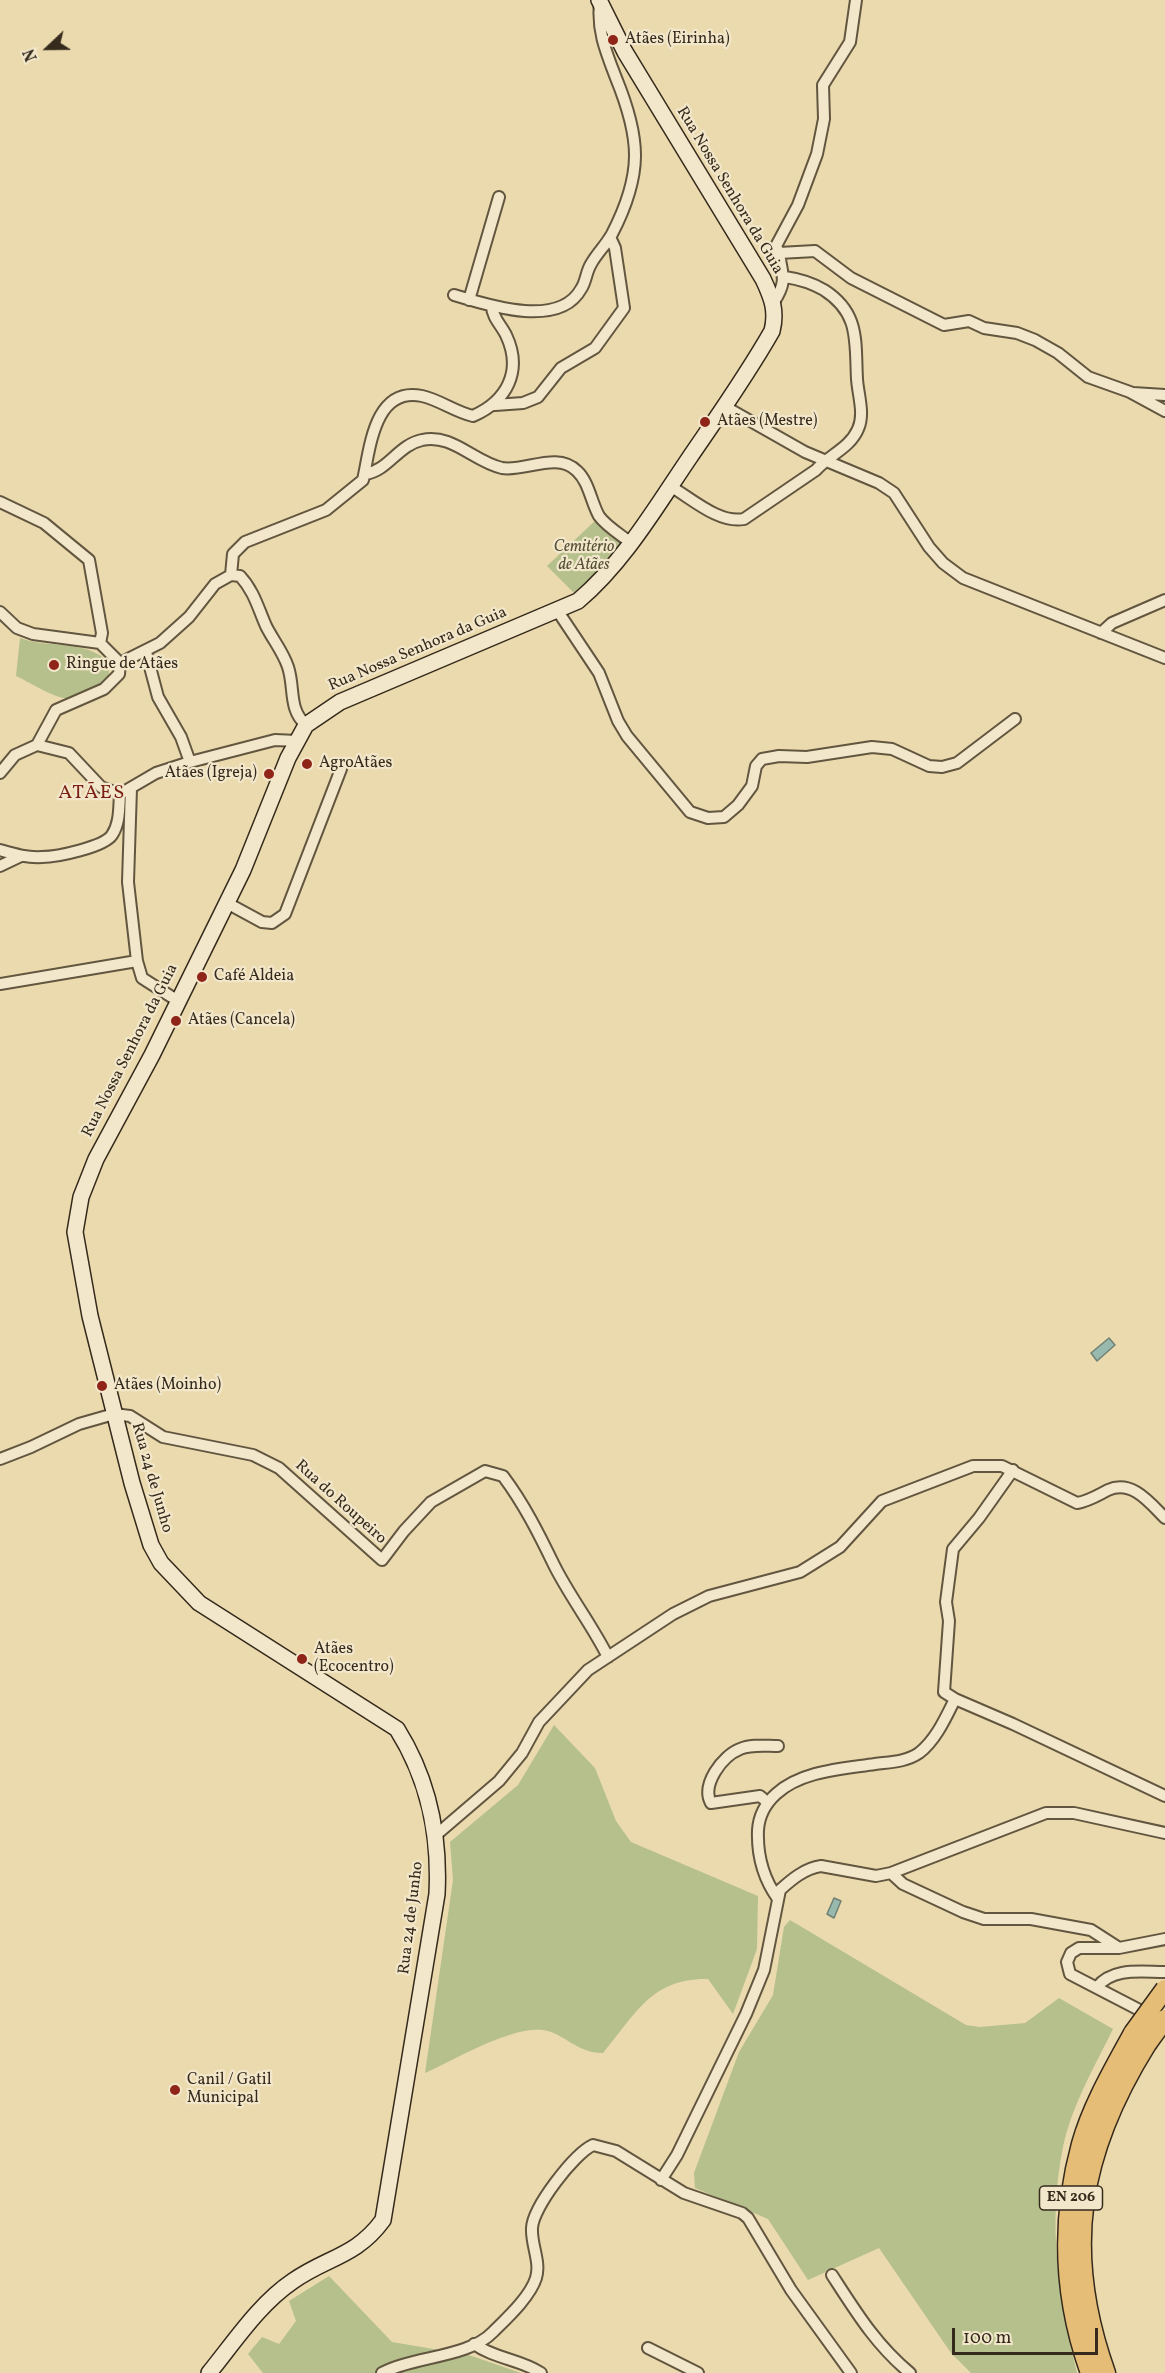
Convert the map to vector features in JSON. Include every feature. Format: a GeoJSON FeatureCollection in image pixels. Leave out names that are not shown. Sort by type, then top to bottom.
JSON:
{"type":"FeatureCollection","features":[{"type":"Feature","properties":{"kind":"highway","name":"EN 206"},"geometry":{"type":"LineString","coordinates":[[1106,2373],[1094,2339],[1086,2301],[1082,2267],[1083,2221],[1090,2176],[1104,2124],[1140,2038],[1165,1989]]}},
{"type":"Feature","properties":{"kind":"highway","name":"EN 206"},"geometry":{"type":"LineString","coordinates":[[1090,2373],[1071,2307],[1067,2270],[1068,2215],[1081,2143],[1095,2107],[1140,2038],[1165,2021]]}},
{"type":"Feature","properties":{"kind":"main road","name":"Rua Nossa Senhora da Guia"},"geometry":{"type":"LineString","coordinates":[[114,1414],[84,1286],[75,1232],[81,1197],[96,1159],[243,870],[276,784],[306,724],[340,702],[578,601],[595,586],[631,543],[772,331],[775,318],[774,302],[763,279],[625,52],[599,2]]}},
{"type":"Feature","properties":{"kind":"main road","name":"Rua 24 de Junho"},"geometry":{"type":"LineString","coordinates":[[114,1414],[143,1523],[161,1563],[200,1604],[374,1712],[397,1729],[415,1758],[436,1835],[438,1864],[436,1894],[384,2220],[371,2237],[356,2249],[309,2271],[281,2290],[252,2320],[209,2373]]}},
{"type":"Feature","properties":{"kind":"street"},"geometry":{"type":"LineString","coordinates":[[774,302],[782,289],[785,277],[776,246],[798,205],[817,154],[824,119],[824,85],[850,42],[855,0]]}},
{"type":"Feature","properties":{"kind":"street"},"geometry":{"type":"LineString","coordinates":[[454,295],[521,312],[566,304],[581,290],[586,271],[610,237],[633,187],[635,146],[630,115],[603,45],[598,22],[599,2]]}},
{"type":"Feature","properties":{"kind":"street"},"geometry":{"type":"LineString","coordinates":[[469,300],[499,197]]}},
{"type":"Feature","properties":{"kind":"street"},"geometry":{"type":"LineString","coordinates":[[231,575],[233,554],[245,542],[326,510],[363,480],[371,431],[385,408],[403,397],[420,395],[474,416],[495,405],[523,403],[538,397],[561,368],[595,348],[624,308],[615,248],[610,237]]}},
{"type":"Feature","properties":{"kind":"street"},"geometry":{"type":"LineString","coordinates":[[779,253],[815,251],[851,278],[944,325],[969,321],[1000,333],[1017,333],[1058,353],[1088,377],[1130,393],[1165,411]]}},
{"type":"Feature","properties":{"kind":"street"},"geometry":{"type":"LineString","coordinates":[[670,486],[733,522],[754,514],[816,470],[825,459],[849,444],[858,429],[861,417],[853,322],[837,298],[817,286],[785,277]]}},
{"type":"Feature","properties":{"kind":"street"},"geometry":{"type":"LineString","coordinates":[[492,306],[492,314],[501,326],[514,357],[512,376],[495,405]]}},
{"type":"Feature","properties":{"kind":"street"},"geometry":{"type":"LineString","coordinates":[[1130,393],[1165,395]]}},
{"type":"Feature","properties":{"kind":"street"},"geometry":{"type":"LineString","coordinates":[[724,406],[825,459],[879,483],[894,493],[929,547],[943,563],[963,578],[1165,658]]}},
{"type":"Feature","properties":{"kind":"street"},"geometry":{"type":"LineString","coordinates":[[365,474],[375,473],[402,448],[423,439],[446,440],[485,464],[506,468],[546,462],[565,464],[578,471],[601,518],[631,543]]}},
{"type":"Feature","properties":{"kind":"street"},"geometry":{"type":"LineString","coordinates":[[0,502],[44,523],[89,560],[102,633],[100,643]]}},
{"type":"Feature","properties":{"kind":"street"},"geometry":{"type":"LineString","coordinates":[[120,663],[146,652],[189,616],[215,584],[231,575],[240,576],[250,586],[266,625],[284,656],[289,670],[293,703],[299,718],[306,724]]}},
{"type":"Feature","properties":{"kind":"street"},"geometry":{"type":"LineString","coordinates":[[1101,633],[1112,623],[1165,600]]}},
{"type":"Feature","properties":{"kind":"street"},"geometry":{"type":"LineString","coordinates":[[557,610],[599,673],[618,721],[627,736],[690,812],[708,818],[724,817],[738,806],[752,786],[756,766],[762,759],[779,756],[807,757],[872,747],[892,749],[929,766],[942,767],[957,764],[1015,719]]}},
{"type":"Feature","properties":{"kind":"street"},"geometry":{"type":"LineString","coordinates":[[0,612],[17,628],[33,634],[100,643],[120,663]]}},
{"type":"Feature","properties":{"kind":"street"},"geometry":{"type":"LineString","coordinates":[[146,652],[158,697],[181,737],[190,762]]}},
{"type":"Feature","properties":{"kind":"street"},"geometry":{"type":"LineString","coordinates":[[0,773],[4,762],[37,745],[56,710],[104,689],[118,674],[120,663]]}},
{"type":"Feature","properties":{"kind":"street"},"geometry":{"type":"LineString","coordinates":[[37,745],[69,753],[101,787],[120,794],[156,773],[190,762],[274,740],[297,741]]}},
{"type":"Feature","properties":{"kind":"street"},"geometry":{"type":"LineString","coordinates":[[227,903],[262,922],[272,923],[285,914],[341,769]]}},
{"type":"Feature","properties":{"kind":"street"},"geometry":{"type":"LineString","coordinates":[[131,788],[128,882],[137,961],[142,978],[178,1001]]}},
{"type":"Feature","properties":{"kind":"street"},"geometry":{"type":"LineString","coordinates":[[0,850],[21,856],[43,857],[98,845],[110,838],[118,825],[120,794]]}},
{"type":"Feature","properties":{"kind":"street"},"geometry":{"type":"LineString","coordinates":[[0,866],[21,856]]}},
{"type":"Feature","properties":{"kind":"street"},"geometry":{"type":"LineString","coordinates":[[0,984],[137,961]]}},
{"type":"Feature","properties":{"kind":"street"},"geometry":{"type":"LineString","coordinates":[[0,1459],[79,1424],[114,1414]]}},
{"type":"Feature","properties":{"kind":"street","name":"Rua do Roupeiro"},"geometry":{"type":"LineString","coordinates":[[114,1414],[130,1416],[163,1437],[253,1455],[279,1468],[382,1560],[431,1502],[484,1471],[503,1476],[545,1542],[569,1590],[591,1623],[608,1657]]}},
{"type":"Feature","properties":{"kind":"street"},"geometry":{"type":"LineString","coordinates":[[436,1835],[499,1781],[522,1753],[539,1722],[588,1670],[673,1614],[709,1596],[800,1572],[840,1547],[882,1501],[973,1466],[1002,1466],[1077,1503],[1110,1489],[1128,1487],[1164,1513]]}},
{"type":"Feature","properties":{"kind":"street"},"geometry":{"type":"LineString","coordinates":[[1013,1470],[979,1518],[953,1549],[946,1602],[949,1621],[943,1680],[944,1692],[1165,1796]]}},
{"type":"Feature","properties":{"kind":"street"},"geometry":{"type":"LineString","coordinates":[[778,1899],[762,1870],[757,1847],[758,1819],[767,1802],[787,1784],[815,1774],[899,1762],[919,1752],[942,1725],[955,1699]]}},
{"type":"Feature","properties":{"kind":"street"},"geometry":{"type":"LineString","coordinates":[[767,1802],[760,1796],[711,1803],[708,1798],[709,1787],[717,1769],[740,1748],[778,1746]]}},
{"type":"Feature","properties":{"kind":"street"},"geometry":{"type":"LineString","coordinates":[[661,2180],[677,2155],[746,2014],[764,1970],[780,1890],[789,1881],[813,1867],[876,1875],[891,1873],[1046,1813],[1074,1814],[1165,1833]]}},
{"type":"Feature","properties":{"kind":"street"},"geometry":{"type":"LineString","coordinates":[[891,1873],[903,1884],[963,1912],[984,1919],[1032,1919],[1091,1930],[1119,1948]]}},
{"type":"Feature","properties":{"kind":"street"},"geometry":{"type":"LineString","coordinates":[[1165,1940],[1119,1948],[1079,1948],[1071,1953],[1067,1962],[1070,1974],[1165,2021]]}},
{"type":"Feature","properties":{"kind":"street"},"geometry":{"type":"LineString","coordinates":[[1096,1988],[1108,1975],[1165,1972]]}},
{"type":"Feature","properties":{"kind":"street"},"geometry":{"type":"LineString","coordinates":[[382,2373],[398,2366],[474,2344],[492,2334],[535,2281],[537,2264],[532,2226],[537,2211],[577,2155],[593,2145],[604,2146],[661,2180],[704,2201],[742,2213],[748,2218],[791,2290],[851,2373]]}},
{"type":"Feature","properties":{"kind":"street"},"geometry":{"type":"LineString","coordinates":[[832,2275],[867,2331],[886,2353],[909,2373]]}},
{"type":"Feature","properties":{"kind":"street"},"geometry":{"type":"LineString","coordinates":[[474,2344],[499,2359],[527,2366],[541,2373]]}},
{"type":"Feature","properties":{"kind":"street"},"geometry":{"type":"LineString","coordinates":[[648,2348],[698,2373]]}},
{"type":"Feature","properties":{"kind":"green space","name":"Cemitério de Atães"},"geometry":{"type":"Polygon","coordinates":[[[598,518],[622,542],[621,548],[574,593],[547,566],[598,518]]]}},
{"type":"Feature","properties":{"kind":"green space"},"geometry":{"type":"Polygon","coordinates":[[[20,638],[89,650],[108,662],[109,675],[95,688],[82,695],[64,698],[53,695],[16,676],[20,638]]]}},
{"type":"Feature","properties":{"kind":"green space"},"geometry":{"type":"Polygon","coordinates":[[[554,1725],[595,1768],[616,1821],[631,1842],[758,1896],[757,1949],[733,2014],[708,1979],[688,1980],[658,1992],[646,2001],[603,2053],[585,2050],[550,2032],[530,2030],[500,2038],[425,2073],[453,1880],[450,1842],[518,1785],[554,1725]]]}},
{"type":"Feature","properties":{"kind":"green space"},"geometry":{"type":"Polygon","coordinates":[[[790,1920],[966,2025],[980,2027],[1025,2023],[1059,1998],[1113,2029],[1072,2116],[1058,2176],[1057,2261],[1077,2373],[971,2373],[951,2353],[879,2248],[808,2280],[768,2219],[695,2188],[694,2173],[739,2052],[773,1995],[784,1927],[790,1920]]]}},
{"type":"Feature","properties":{"kind":"green space"},"geometry":{"type":"Polygon","coordinates":[[[329,2276],[392,2342],[469,2355],[521,2373],[263,2373],[248,2354],[262,2337],[279,2344],[296,2321],[289,2301],[329,2276]]]}},
{"type":"Feature","properties":{"kind":"water"},"geometry":{"type":"Polygon","coordinates":[[[1109,1338],[1115,1345],[1097,1361],[1091,1353],[1109,1338]]]}},
{"type":"Feature","properties":{"kind":"water"},"geometry":{"type":"Polygon","coordinates":[[[834,1898],[841,1901],[834,1918],[827,1914],[834,1898]]]}},
{"type":"Feature","properties":{"kind":"place","name":"Atães (Eirinha)"},"geometry":{"type":"Point","coordinates":[613,40]}},
{"type":"Feature","properties":{"kind":"place","name":"Atães (Mestre)"},"geometry":{"type":"Point","coordinates":[705,422]}},
{"type":"Feature","properties":{"kind":"place","name":"Ringue de Atães"},"geometry":{"type":"Point","coordinates":[54,665]}},
{"type":"Feature","properties":{"kind":"place","name":"AgroAtães"},"geometry":{"type":"Point","coordinates":[307,764]}},
{"type":"Feature","properties":{"kind":"place","name":"Atães (Igreja)"},"geometry":{"type":"Point","coordinates":[269,774]}},
{"type":"Feature","properties":{"kind":"place","name":"Café Aldeia"},"geometry":{"type":"Point","coordinates":[202,977]}},
{"type":"Feature","properties":{"kind":"place","name":"Atães (Cancela)"},"geometry":{"type":"Point","coordinates":[176,1021]}},
{"type":"Feature","properties":{"kind":"place","name":"Atães (Moinho)"},"geometry":{"type":"Point","coordinates":[102,1386]}},
{"type":"Feature","properties":{"kind":"place","name":"Atães (Ecocentro)"},"geometry":{"type":"Point","coordinates":[302,1659]}},
{"type":"Feature","properties":{"kind":"place","name":"Canil / Gatil Municipal"},"geometry":{"type":"Point","coordinates":[175,2090]}},
{"type":"Feature","properties":{"kind":"district","name":"ATÃES"},"geometry":{"type":"Point","coordinates":[92,794]}}]}
